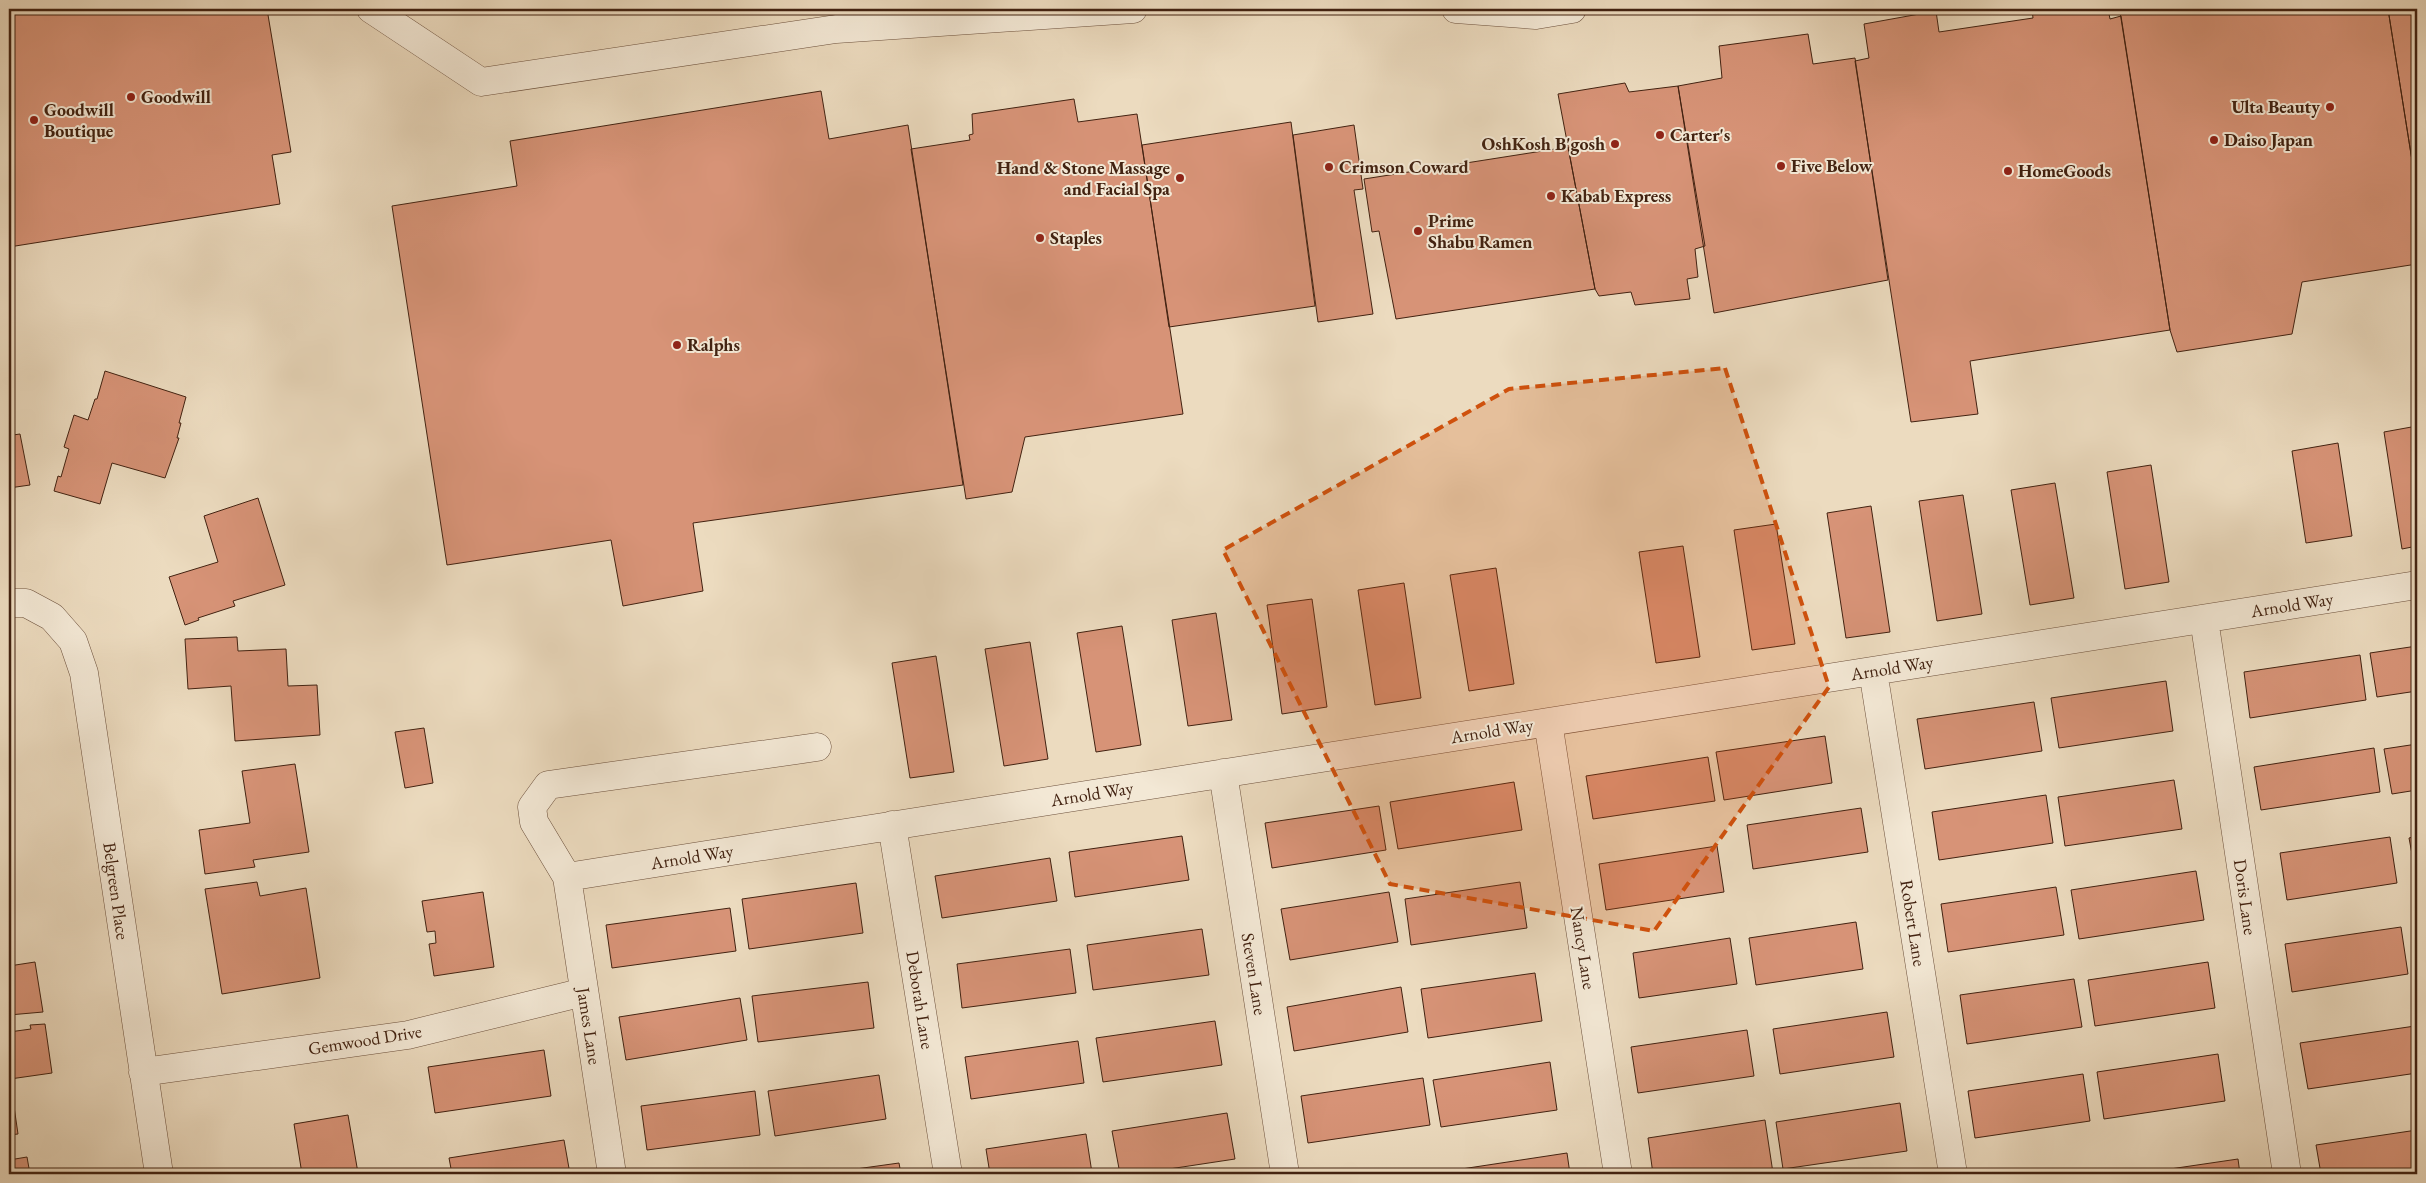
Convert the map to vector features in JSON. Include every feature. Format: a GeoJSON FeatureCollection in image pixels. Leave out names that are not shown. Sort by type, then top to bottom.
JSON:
{"type":"FeatureCollection","features":[{"type":"Feature","properties":{"kind":"street"},"geometry":{"type":"LineString","coordinates":[[371,9],[482,82],[836,29],[1132,9]]}},
{"type":"Feature","properties":{"kind":"street"},"geometry":{"type":"LineString","coordinates":[[1456,9],[1536,15],[1572,9]]}},
{"type":"Feature","properties":{"kind":"street","name":"Arnold Way"},"geometry":{"type":"LineString","coordinates":[[567,878],[892,825],[2417,585]]}},
{"type":"Feature","properties":{"kind":"street","name":"Belgreen Place"},"geometry":{"type":"LineString","coordinates":[[9,603],[26,603],[52,617],[73,641],[84,673],[159,1174]]}},
{"type":"Feature","properties":{"kind":"street","name":"Doris Lane"},"geometry":{"type":"LineString","coordinates":[[2204,619],[2287,1174]]}},
{"type":"Feature","properties":{"kind":"street","name":"Robert Lane"},"geometry":{"type":"LineString","coordinates":[[1872,671],[1953,1174]]}},
{"type":"Feature","properties":{"kind":"street","name":"Nancy Lane"},"geometry":{"type":"LineString","coordinates":[[1548,722],[1618,1174]]}},
{"type":"Feature","properties":{"kind":"street"},"geometry":{"type":"LineString","coordinates":[[567,878],[534,822],[532,807],[548,785],[817,747]]}},
{"type":"Feature","properties":{"kind":"street","name":"Steven Lane"},"geometry":{"type":"LineString","coordinates":[[1223,773],[1285,1174]]}},
{"type":"Feature","properties":{"kind":"street","name":"Deborah Lane"},"geometry":{"type":"LineString","coordinates":[[892,825],[948,1174]]}},
{"type":"Feature","properties":{"kind":"street","name":"James Lane"},"geometry":{"type":"LineString","coordinates":[[567,878],[612,1174]]}},
{"type":"Feature","properties":{"kind":"street","name":"Gemwood Drive"},"geometry":{"type":"LineString","coordinates":[[143,1072],[408,1035],[584,992]]}},
{"type":"Feature","properties":{"kind":"highlighted area"},"geometry":{"type":"Polygon","coordinates":[[[1725,368],[1829,687],[1654,931],[1390,884],[1223,550],[1509,389],[1725,368]]]}},
{"type":"Feature","properties":{"kind":"building"},"geometry":{"type":"Polygon","coordinates":[[[9,9],[177,9],[177,11],[193,9],[267,9],[291,152],[272,155],[280,204],[9,247],[9,9]]]}},
{"type":"Feature","properties":{"kind":"building","name":"HomeGoods"},"geometry":{"type":"Polygon","coordinates":[[[2032,9],[2108,9],[2110,19],[2121,16],[2170,330],[1970,361],[1978,414],[1911,422],[1855,61],[1869,58],[1864,24],[1936,11],[1939,32],[2033,18],[2032,9]]]}},
{"type":"Feature","properties":{"kind":"building"},"geometry":{"type":"Polygon","coordinates":[[[2136,9],[2388,9],[2417,192],[2417,264],[2302,282],[2292,334],[2177,352],[2170,330],[2120,12],[2136,9]]]}},
{"type":"Feature","properties":{"kind":"building"},"geometry":{"type":"Polygon","coordinates":[[[2388,9],[2417,9],[2417,192],[2388,9]]]}},
{"type":"Feature","properties":{"kind":"building","name":"Five Below"},"geometry":{"type":"Polygon","coordinates":[[[1808,34],[1813,64],[1855,58],[1888,280],[1714,313],[1678,86],[1722,78],[1719,46],[1808,34]]]}},
{"type":"Feature","properties":{"kind":"building"},"geometry":{"type":"Polygon","coordinates":[[[1625,83],[1629,92],[1678,86],[1705,246],[1695,249],[1698,277],[1687,279],[1690,299],[1635,305],[1631,292],[1599,296],[1595,289],[1558,94],[1625,83]]]}},
{"type":"Feature","properties":{"kind":"building","name":"Ralphs"},"geometry":{"type":"Polygon","coordinates":[[[821,91],[829,139],[908,125],[963,485],[693,523],[703,591],[623,606],[611,540],[447,565],[392,206],[517,186],[510,141],[821,91]]]}},
{"type":"Feature","properties":{"kind":"building","name":"Staples"},"geometry":{"type":"Polygon","coordinates":[[[1074,99],[1078,122],[1137,114],[1183,414],[1025,437],[1012,492],[966,499],[911,149],[970,140],[969,135],[973,134],[972,114],[1074,99]]]}},
{"type":"Feature","properties":{"kind":"building"},"geometry":{"type":"Polygon","coordinates":[[[1291,122],[1315,306],[1169,327],[1142,145],[1291,122]]]}},
{"type":"Feature","properties":{"kind":"building"},"geometry":{"type":"Polygon","coordinates":[[[1354,125],[1363,189],[1354,190],[1373,314],[1318,322],[1293,135],[1354,125]]]}},
{"type":"Feature","properties":{"kind":"building"},"geometry":{"type":"Polygon","coordinates":[[[1568,147],[1595,289],[1396,319],[1379,231],[1372,232],[1364,179],[1568,147]]]}},
{"type":"Feature","properties":{"kind":"building"},"geometry":{"type":"Polygon","coordinates":[[[105,371],[186,397],[179,423],[181,423],[177,438],[179,438],[165,478],[112,463],[100,504],[54,491],[58,476],[61,477],[69,449],[64,447],[74,415],[88,420],[95,399],[97,399],[105,371]]]}},
{"type":"Feature","properties":{"kind":"building"},"geometry":{"type":"Polygon","coordinates":[[[9,409],[13,435],[20,434],[30,485],[9,488],[9,409]]]}},
{"type":"Feature","properties":{"kind":"building"},"geometry":{"type":"Polygon","coordinates":[[[2417,426],[2417,546],[2402,549],[2384,432],[2417,426]]]}},
{"type":"Feature","properties":{"kind":"building"},"geometry":{"type":"Polygon","coordinates":[[[2338,443],[2352,536],[2306,543],[2292,451],[2338,443]]]}},
{"type":"Feature","properties":{"kind":"building"},"geometry":{"type":"Polygon","coordinates":[[[2151,465],[2169,582],[2125,589],[2107,472],[2151,465]]]}},
{"type":"Feature","properties":{"kind":"building"},"geometry":{"type":"Polygon","coordinates":[[[2055,483],[2074,598],[2030,605],[2011,490],[2055,483]]]}},
{"type":"Feature","properties":{"kind":"building"},"geometry":{"type":"Polygon","coordinates":[[[1963,495],[1982,614],[1937,621],[1919,501],[1963,495]]]}},
{"type":"Feature","properties":{"kind":"building"},"geometry":{"type":"Polygon","coordinates":[[[258,498],[285,585],[233,601],[235,606],[198,618],[199,620],[185,625],[169,577],[218,562],[204,516],[258,498]]]}},
{"type":"Feature","properties":{"kind":"building"},"geometry":{"type":"Polygon","coordinates":[[[1871,506],[1890,632],[1846,638],[1827,513],[1871,506]]]}},
{"type":"Feature","properties":{"kind":"building"},"geometry":{"type":"Polygon","coordinates":[[[1776,524],[1795,644],[1752,650],[1734,530],[1776,524]]]}},
{"type":"Feature","properties":{"kind":"building"},"geometry":{"type":"Polygon","coordinates":[[[1683,546],[1700,657],[1656,663],[1639,552],[1683,546]]]}},
{"type":"Feature","properties":{"kind":"building"},"geometry":{"type":"Polygon","coordinates":[[[1496,568],[1514,684],[1469,691],[1450,575],[1496,568]]]}},
{"type":"Feature","properties":{"kind":"building"},"geometry":{"type":"Polygon","coordinates":[[[1404,583],[1421,698],[1375,705],[1358,590],[1404,583]]]}},
{"type":"Feature","properties":{"kind":"building"},"geometry":{"type":"Polygon","coordinates":[[[1312,599],[1327,707],[1282,714],[1267,605],[1312,599]]]}},
{"type":"Feature","properties":{"kind":"building"},"geometry":{"type":"Polygon","coordinates":[[[1216,613],[1232,720],[1188,726],[1172,620],[1216,613]]]}},
{"type":"Feature","properties":{"kind":"building"},"geometry":{"type":"Polygon","coordinates":[[[1122,626],[1141,745],[1096,752],[1077,633],[1122,626]]]}},
{"type":"Feature","properties":{"kind":"building"},"geometry":{"type":"Polygon","coordinates":[[[237,637],[238,651],[286,649],[288,686],[317,685],[320,735],[235,741],[231,686],[188,689],[185,639],[237,637]]]}},
{"type":"Feature","properties":{"kind":"building"},"geometry":{"type":"Polygon","coordinates":[[[1030,642],[1048,759],[1004,766],[985,649],[1030,642]]]}},
{"type":"Feature","properties":{"kind":"building"},"geometry":{"type":"Polygon","coordinates":[[[2417,646],[2417,691],[2377,697],[2370,653],[2417,646]]]}},
{"type":"Feature","properties":{"kind":"building"},"geometry":{"type":"Polygon","coordinates":[[[2360,655],[2366,700],[2250,718],[2244,672],[2360,655]]]}},
{"type":"Feature","properties":{"kind":"building"},"geometry":{"type":"Polygon","coordinates":[[[936,656],[954,772],[910,778],[892,663],[936,656]]]}},
{"type":"Feature","properties":{"kind":"building"},"geometry":{"type":"Polygon","coordinates":[[[2166,681],[2173,731],[2059,748],[2051,698],[2166,681]]]}},
{"type":"Feature","properties":{"kind":"building"},"geometry":{"type":"Polygon","coordinates":[[[2034,702],[2042,751],[1925,769],[1917,719],[2034,702]]]}},
{"type":"Feature","properties":{"kind":"building"},"geometry":{"type":"Polygon","coordinates":[[[424,728],[433,783],[405,788],[395,732],[424,728]]]}},
{"type":"Feature","properties":{"kind":"building"},"geometry":{"type":"Polygon","coordinates":[[[1825,736],[1832,783],[1724,800],[1716,752],[1825,736]]]}},
{"type":"Feature","properties":{"kind":"building"},"geometry":{"type":"Polygon","coordinates":[[[2417,744],[2417,790],[2392,794],[2384,749],[2417,744]]]}},
{"type":"Feature","properties":{"kind":"building"},"geometry":{"type":"Polygon","coordinates":[[[2374,748],[2380,792],[2261,810],[2254,767],[2374,748]]]}},
{"type":"Feature","properties":{"kind":"building"},"geometry":{"type":"Polygon","coordinates":[[[1708,757],[1715,801],[1593,819],[1586,776],[1708,757]]]}},
{"type":"Feature","properties":{"kind":"building"},"geometry":{"type":"Polygon","coordinates":[[[295,764],[309,852],[253,860],[255,867],[205,874],[199,830],[250,823],[242,771],[295,764]]]}},
{"type":"Feature","properties":{"kind":"building"},"geometry":{"type":"Polygon","coordinates":[[[2174,780],[2182,829],[2065,846],[2058,797],[2174,780]]]}},
{"type":"Feature","properties":{"kind":"building"},"geometry":{"type":"Polygon","coordinates":[[[1514,782],[1522,830],[1398,849],[1390,802],[1514,782]]]}},
{"type":"Feature","properties":{"kind":"building"},"geometry":{"type":"Polygon","coordinates":[[[2046,795],[2053,843],[1939,860],[1932,812],[2046,795]]]}},
{"type":"Feature","properties":{"kind":"building"},"geometry":{"type":"Polygon","coordinates":[[[1379,806],[1386,850],[1272,868],[1265,823],[1379,806]]]}},
{"type":"Feature","properties":{"kind":"building"},"geometry":{"type":"Polygon","coordinates":[[[1861,808],[1868,852],[1753,869],[1747,825],[1861,808]]]}},
{"type":"Feature","properties":{"kind":"building"},"geometry":{"type":"Polygon","coordinates":[[[1182,836],[1189,880],[1075,897],[1069,852],[1182,836]]]}},
{"type":"Feature","properties":{"kind":"building"},"geometry":{"type":"Polygon","coordinates":[[[2417,836],[2417,881],[2409,838],[2417,836]]]}},
{"type":"Feature","properties":{"kind":"building"},"geometry":{"type":"Polygon","coordinates":[[[2390,837],[2397,883],[2287,900],[2280,853],[2390,837]]]}},
{"type":"Feature","properties":{"kind":"building"},"geometry":{"type":"Polygon","coordinates":[[[1717,846],[1724,892],[1606,910],[1599,864],[1717,846]]]}},
{"type":"Feature","properties":{"kind":"building"},"geometry":{"type":"Polygon","coordinates":[[[1050,858],[1057,901],[942,918],[935,876],[1050,858]]]}},
{"type":"Feature","properties":{"kind":"building"},"geometry":{"type":"Polygon","coordinates":[[[2196,871],[2204,920],[2079,939],[2071,890],[2196,871]]]}},
{"type":"Feature","properties":{"kind":"building"},"geometry":{"type":"Polygon","coordinates":[[[257,882],[260,896],[306,888],[320,978],[222,994],[205,889],[257,882]]]}},
{"type":"Feature","properties":{"kind":"building"},"geometry":{"type":"Polygon","coordinates":[[[1520,882],[1527,928],[1411,945],[1405,899],[1520,882]]]}},
{"type":"Feature","properties":{"kind":"building"},"geometry":{"type":"Polygon","coordinates":[[[856,883],[863,933],[749,949],[742,899],[856,883]]]}},
{"type":"Feature","properties":{"kind":"building"},"geometry":{"type":"Polygon","coordinates":[[[2056,887],[2064,935],[1948,952],[1941,904],[2056,887]]]}},
{"type":"Feature","properties":{"kind":"building"},"geometry":{"type":"Polygon","coordinates":[[[483,892],[494,967],[434,976],[429,944],[436,943],[435,931],[427,932],[422,901],[483,892]]]}},
{"type":"Feature","properties":{"kind":"building"},"geometry":{"type":"Polygon","coordinates":[[[1389,892],[1398,942],[1290,960],[1281,909],[1389,892]]]}},
{"type":"Feature","properties":{"kind":"building"},"geometry":{"type":"Polygon","coordinates":[[[730,908],[736,951],[612,968],[606,925],[730,908]]]}},
{"type":"Feature","properties":{"kind":"building"},"geometry":{"type":"Polygon","coordinates":[[[1856,922],[1863,969],[1756,985],[1749,938],[1856,922]]]}},
{"type":"Feature","properties":{"kind":"building"},"geometry":{"type":"Polygon","coordinates":[[[2401,927],[2408,974],[2292,992],[2285,944],[2401,927]]]}},
{"type":"Feature","properties":{"kind":"building"},"geometry":{"type":"Polygon","coordinates":[[[1202,929],[1209,975],[1093,990],[1087,945],[1202,929]]]}},
{"type":"Feature","properties":{"kind":"building"},"geometry":{"type":"Polygon","coordinates":[[[1730,938],[1737,984],[1639,998],[1633,953],[1730,938]]]}},
{"type":"Feature","properties":{"kind":"building"},"geometry":{"type":"Polygon","coordinates":[[[1070,949],[1076,993],[962,1008],[957,964],[1070,949]]]}},
{"type":"Feature","properties":{"kind":"building"},"geometry":{"type":"Polygon","coordinates":[[[35,962],[43,1012],[9,1015],[9,966],[35,962]]]}},
{"type":"Feature","properties":{"kind":"building"},"geometry":{"type":"Polygon","coordinates":[[[2208,962],[2215,1008],[2095,1026],[2088,980],[2208,962]]]}},
{"type":"Feature","properties":{"kind":"building"},"geometry":{"type":"Polygon","coordinates":[[[1535,973],[1542,1021],[1428,1038],[1421,989],[1535,973]]]}},
{"type":"Feature","properties":{"kind":"building"},"geometry":{"type":"Polygon","coordinates":[[[2074,979],[2082,1027],[1967,1044],[1960,995],[2074,979]]]}},
{"type":"Feature","properties":{"kind":"building"},"geometry":{"type":"Polygon","coordinates":[[[868,982],[874,1028],[758,1042],[752,996],[868,982]]]}},
{"type":"Feature","properties":{"kind":"building"},"geometry":{"type":"Polygon","coordinates":[[[1401,987],[1408,1032],[1294,1051],[1287,1007],[1401,987]]]}},
{"type":"Feature","properties":{"kind":"building"},"geometry":{"type":"Polygon","coordinates":[[[740,998],[747,1040],[626,1060],[619,1017],[740,998]]]}},
{"type":"Feature","properties":{"kind":"building"},"geometry":{"type":"Polygon","coordinates":[[[1887,1012],[1894,1057],[1780,1074],[1773,1029],[1887,1012]]]}},
{"type":"Feature","properties":{"kind":"building"},"geometry":{"type":"Polygon","coordinates":[[[1215,1021],[1222,1065],[1103,1082],[1096,1038],[1215,1021]]]}},
{"type":"Feature","properties":{"kind":"building"},"geometry":{"type":"Polygon","coordinates":[[[45,1024],[52,1073],[10,1079],[18,1134],[9,1135],[9,1032],[31,1029],[30,1025],[45,1024]]]}},
{"type":"Feature","properties":{"kind":"building"},"geometry":{"type":"Polygon","coordinates":[[[2415,1026],[2417,1073],[2308,1089],[2300,1043],[2415,1026]]]}},
{"type":"Feature","properties":{"kind":"building"},"geometry":{"type":"Polygon","coordinates":[[[1747,1030],[1754,1076],[1638,1093],[1631,1047],[1747,1030]]]}},
{"type":"Feature","properties":{"kind":"building"},"geometry":{"type":"Polygon","coordinates":[[[1078,1041],[1084,1083],[971,1099],[965,1057],[1078,1041]]]}},
{"type":"Feature","properties":{"kind":"building"},"geometry":{"type":"Polygon","coordinates":[[[544,1050],[551,1096],[435,1113],[428,1067],[544,1050]]]}},
{"type":"Feature","properties":{"kind":"building"},"geometry":{"type":"Polygon","coordinates":[[[2218,1054],[2225,1101],[2104,1119],[2097,1072],[2218,1054]]]}},
{"type":"Feature","properties":{"kind":"building"},"geometry":{"type":"Polygon","coordinates":[[[1550,1062],[1557,1110],[1441,1127],[1433,1080],[1550,1062]]]}},
{"type":"Feature","properties":{"kind":"building"},"geometry":{"type":"Polygon","coordinates":[[[2083,1074],[2090,1121],[1975,1138],[1968,1091],[2083,1074]]]}},
{"type":"Feature","properties":{"kind":"building"},"geometry":{"type":"Polygon","coordinates":[[[879,1075],[886,1119],[775,1136],[768,1091],[879,1075]]]}},
{"type":"Feature","properties":{"kind":"building"},"geometry":{"type":"Polygon","coordinates":[[[1423,1078],[1430,1125],[1308,1143],[1301,1096],[1423,1078]]]}},
{"type":"Feature","properties":{"kind":"building"},"geometry":{"type":"Polygon","coordinates":[[[755,1091],[760,1135],[647,1150],[641,1106],[755,1091]]]}},
{"type":"Feature","properties":{"kind":"building"},"geometry":{"type":"Polygon","coordinates":[[[1900,1103],[1907,1151],[1783,1169],[1776,1122],[1900,1103]]]}},
{"type":"Feature","properties":{"kind":"building"},"geometry":{"type":"Polygon","coordinates":[[[1227,1113],[1235,1159],[1136,1174],[1120,1174],[1112,1131],[1227,1113]]]}},
{"type":"Feature","properties":{"kind":"building"},"geometry":{"type":"Polygon","coordinates":[[[348,1115],[358,1173],[381,1170],[382,1174],[302,1174],[294,1124],[348,1115]]]}},
{"type":"Feature","properties":{"kind":"building"},"geometry":{"type":"Polygon","coordinates":[[[1765,1120],[1773,1173],[1653,1174],[1648,1138],[1765,1120]]]}},
{"type":"Feature","properties":{"kind":"building"},"geometry":{"type":"Polygon","coordinates":[[[2417,1130],[2417,1174],[2321,1174],[2316,1145],[2417,1130]]]}},
{"type":"Feature","properties":{"kind":"building"},"geometry":{"type":"Polygon","coordinates":[[[1086,1134],[1092,1173],[990,1174],[986,1149],[1086,1134]]]}},
{"type":"Feature","properties":{"kind":"building"},"geometry":{"type":"Polygon","coordinates":[[[564,1140],[570,1174],[452,1174],[449,1158],[564,1140]]]}},
{"type":"Feature","properties":{"kind":"building"},"geometry":{"type":"Polygon","coordinates":[[[1567,1153],[1570,1174],[1456,1174],[1455,1170],[1567,1153]]]}},
{"type":"Feature","properties":{"kind":"building"},"geometry":{"type":"Polygon","coordinates":[[[27,1157],[30,1174],[9,1174],[9,1160],[27,1157]]]}},
{"type":"Feature","properties":{"kind":"building"},"geometry":{"type":"Polygon","coordinates":[[[2238,1159],[2240,1174],[2136,1174],[2238,1159]]]}},
{"type":"Feature","properties":{"kind":"building"},"geometry":{"type":"Polygon","coordinates":[[[899,1163],[901,1174],[820,1174],[899,1163]]]}},
{"type":"Feature","properties":{"kind":"place","name":"Goodwill"},"geometry":{"type":"Point","coordinates":[131,97]}},
{"type":"Feature","properties":{"kind":"place","name":"Ulta Beauty"},"geometry":{"type":"Point","coordinates":[2330,107]}},
{"type":"Feature","properties":{"kind":"place","name":"Goodwill Boutique"},"geometry":{"type":"Point","coordinates":[34,120]}},
{"type":"Feature","properties":{"kind":"place","name":"Carter's"},"geometry":{"type":"Point","coordinates":[1660,135]}},
{"type":"Feature","properties":{"kind":"place","name":"Daiso Japan"},"geometry":{"type":"Point","coordinates":[2214,140]}},
{"type":"Feature","properties":{"kind":"place","name":"OshKosh B'gosh"},"geometry":{"type":"Point","coordinates":[1615,144]}},
{"type":"Feature","properties":{"kind":"place","name":"Five Below"},"geometry":{"type":"Point","coordinates":[1781,166]}},
{"type":"Feature","properties":{"kind":"place","name":"Crimson Coward"},"geometry":{"type":"Point","coordinates":[1329,167]}},
{"type":"Feature","properties":{"kind":"place","name":"HomeGoods"},"geometry":{"type":"Point","coordinates":[2008,171]}},
{"type":"Feature","properties":{"kind":"place","name":"Hand & Stone Massage and Facial Spa"},"geometry":{"type":"Point","coordinates":[1180,178]}},
{"type":"Feature","properties":{"kind":"place","name":"Kabab Express"},"geometry":{"type":"Point","coordinates":[1551,196]}},
{"type":"Feature","properties":{"kind":"place","name":"Prime Shabu Ramen"},"geometry":{"type":"Point","coordinates":[1418,231]}},
{"type":"Feature","properties":{"kind":"place","name":"Staples"},"geometry":{"type":"Point","coordinates":[1040,238]}},
{"type":"Feature","properties":{"kind":"place","name":"Ralphs"},"geometry":{"type":"Point","coordinates":[677,345]}}]}
